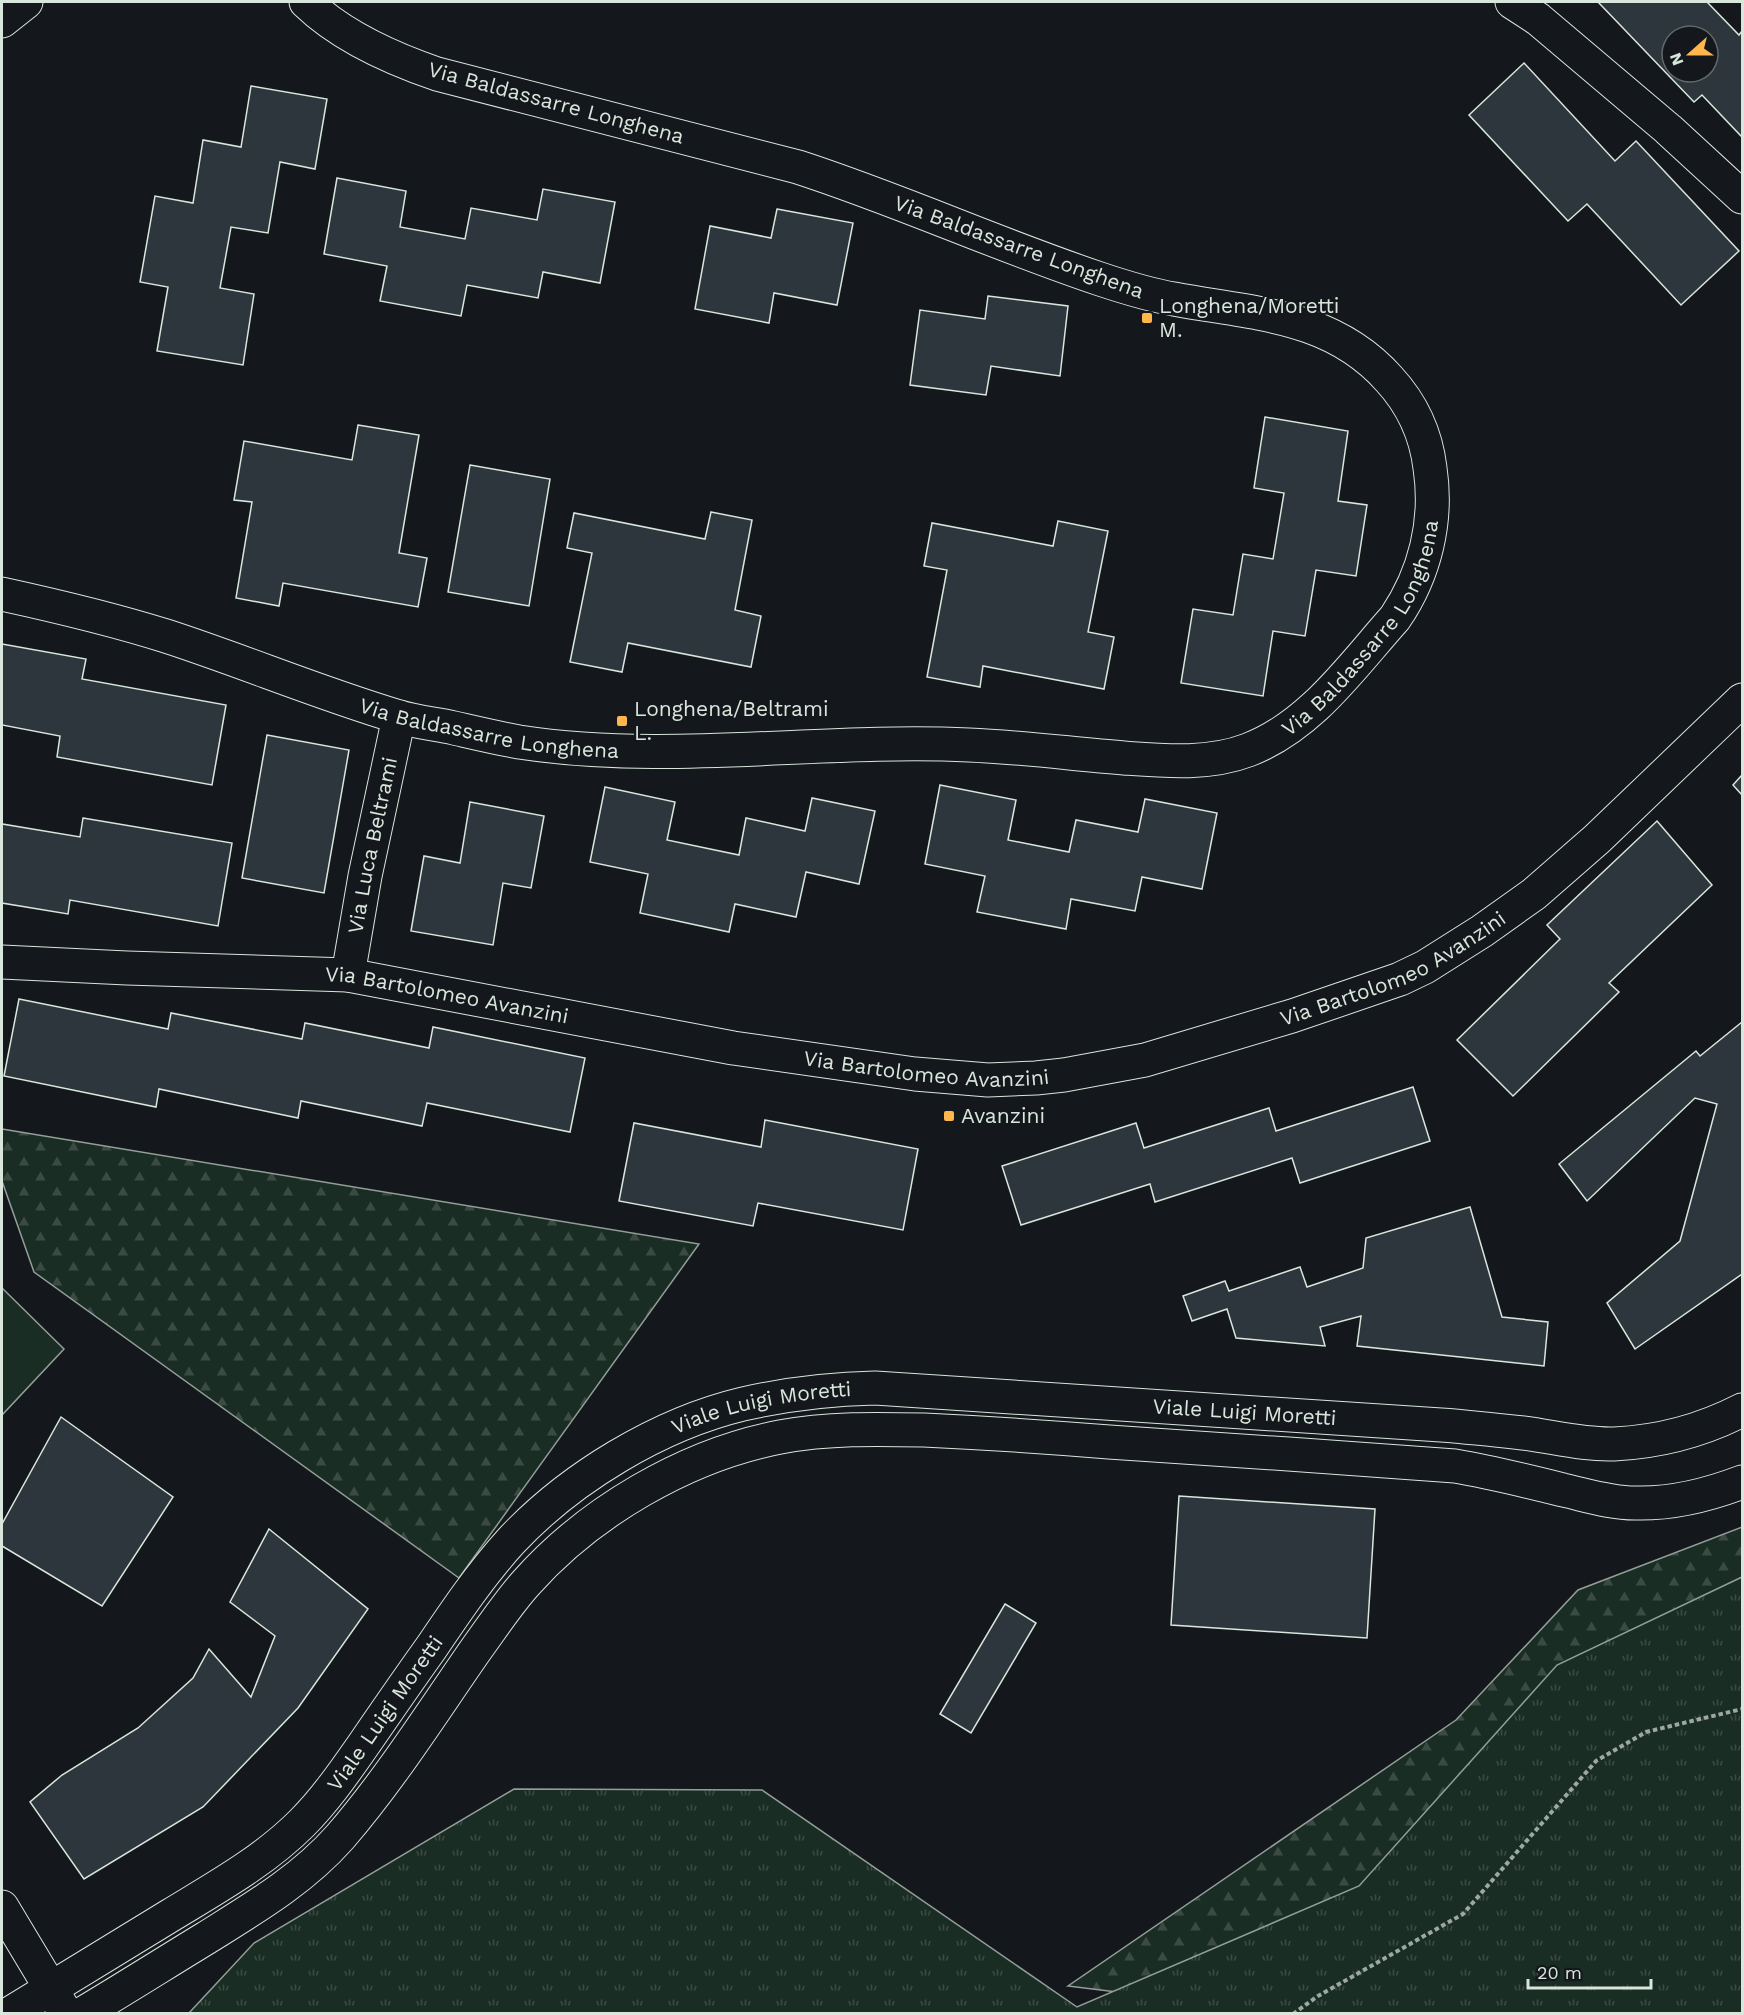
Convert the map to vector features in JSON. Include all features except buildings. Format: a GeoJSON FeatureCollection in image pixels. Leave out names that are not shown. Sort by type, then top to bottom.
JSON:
{"type":"FeatureCollection","features":[{"type":"Feature","properties":{"kind":"street"},"geometry":{"type":"LineString","coordinates":[[2,21],[26,2]]}},
{"type":"Feature","properties":{"kind":"street","name":"Via Baldassarre Longhena"},"geometry":{"type":"LineString","coordinates":[[2,594],[76,609],[166,636],[399,717],[517,741],[581,749],[653,751],[771,750],[935,744],[1187,761],[1228,757],[1261,745],[1280,734],[1336,686],[1395,618],[1412,590],[1431,532],[1432,482],[1429,455],[1422,431],[1410,406],[1397,388],[1362,353],[1324,331],[1274,317],[1137,291],[1054,264],[798,167],[437,74],[410,65],[350,34],[319,14],[306,2]]}},
{"type":"Feature","properties":{"kind":"street"},"geometry":{"type":"LineString","coordinates":[[1512,2],[1538,19],[1668,129],[1743,197]]}},
{"type":"Feature","properties":{"kind":"street","name":"Via Bartolomeo Avanzini"},"geometry":{"type":"LineString","coordinates":[[2,962],[348,975],[734,1048],[915,1074],[988,1080],[1064,1075],[1146,1060],[1292,1016],[1400,979],[1425,967],[1500,918],[1557,875],[1743,700]]}},
{"type":"Feature","properties":{"kind":"street","name":"Via Luca Beltrami"},"geometry":{"type":"LineString","coordinates":[[348,975],[364,876],[399,717]]}},
{"type":"Feature","properties":{"kind":"street","name":"Viale Luigi Moretti"},"geometry":{"type":"LineString","coordinates":[[9,2013],[58,2001],[245,1870],[285,1839],[330,1791],[470,1591],[518,1535],[551,1503],[602,1466],[670,1430],[706,1415],[743,1404],[783,1396],[825,1390],[875,1388],[1441,1425],[1523,1433],[1588,1444],[1615,1444],[1642,1442],[1675,1435],[1708,1425],[1743,1410]]}},
{"type":"Feature","properties":{"kind":"street","name":"Viale Luigi Moretti"},"geometry":{"type":"LineString","coordinates":[[82,2013],[266,1900],[306,1870],[359,1813],[506,1608],[541,1568],[584,1528],[628,1498],[725,1452],[779,1437],[822,1431],[878,1429],[975,1432],[1455,1466],[1498,1474],[1590,1497],[1632,1503],[1658,1503],[1692,1498],[1743,1482]]}},
{"type":"Feature","properties":{"kind":"street"},"geometry":{"type":"LineString","coordinates":[[1632,1503],[1656,1489],[1714,1472],[1743,1460]]}},
{"type":"Feature","properties":{"kind":"street"},"geometry":{"type":"LineString","coordinates":[[2,1907],[58,2001]]}},
{"type":"Feature","properties":{"kind":"path"},"geometry":{"type":"LineString","coordinates":[[1293,2013],[1318,1996],[1463,1914],[1596,1761],[1646,1732],[1743,1709]]}},
{"type":"Feature","properties":{"kind":"green space"},"geometry":{"type":"Polygon","coordinates":[[[2,1129],[699,1244],[459,1578],[34,1272],[2,1181],[2,1129]]]}},
{"type":"Feature","properties":{"kind":"green space"},"geometry":{"type":"Polygon","coordinates":[[[2,1288],[64,1349],[2,1415],[2,1288]]]}},
{"type":"Feature","properties":{"kind":"green space"},"geometry":{"type":"Polygon","coordinates":[[[1742,1527],[1742,1990],[1296,2014],[1068,1986],[1456,1720],[1578,1590],[1742,1527]]]}},
{"type":"Feature","properties":{"kind":"green space"},"geometry":{"type":"Polygon","coordinates":[[[1742,1577],[1742,2013],[189,2013],[254,1943],[514,1789],[762,1790],[1077,2007],[1359,1886],[1557,1665],[1742,1577]]]}},
{"type":"Feature","properties":{"kind":"place","name":"Longhena/Moretti M."},"geometry":{"type":"Point","coordinates":[1147,318]}},
{"type":"Feature","properties":{"kind":"place","name":"Longhena/Beltrami L."},"geometry":{"type":"Point","coordinates":[622,721]}},
{"type":"Feature","properties":{"kind":"place","name":"Avanzini"},"geometry":{"type":"Point","coordinates":[949,1116]}}]}
